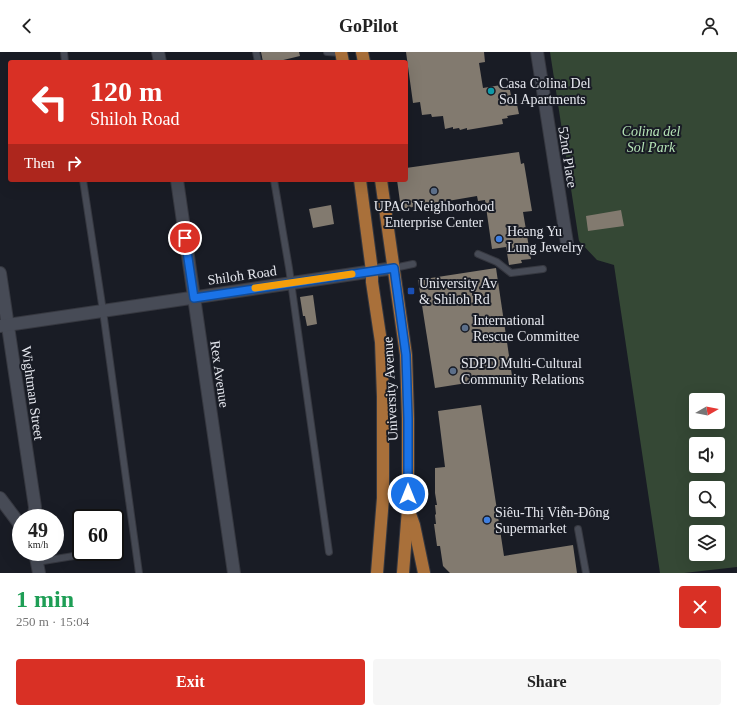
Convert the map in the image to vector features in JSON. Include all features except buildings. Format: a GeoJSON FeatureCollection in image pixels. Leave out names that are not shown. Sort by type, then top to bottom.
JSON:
{"type":"FeatureCollection","features":[{"type":"Feature","properties":{"kind":"main road","name":"University Avenue"},"geometry":{"type":"LineString","coordinates":[[360,182],[372,282],[381,342],[383,397],[383,498],[377,573]]}},
{"type":"Feature","properties":{"kind":"main road","name":"University Avenue"},"geometry":{"type":"LineString","coordinates":[[382,182],[406,355],[408,509],[403,573]]}},
{"type":"Feature","properties":{"kind":"main road"},"geometry":{"type":"LineString","coordinates":[[408,509],[414,525],[424,573]]}},
{"type":"Feature","properties":{"kind":"street","name":"52nd Place"},"geometry":{"type":"LineString","coordinates":[[537,52],[567,243]]}},
{"type":"Feature","properties":{"kind":"street","name":"Rex Avenue"},"geometry":{"type":"LineString","coordinates":[[177,182],[234,573]]}},
{"type":"Feature","properties":{"kind":"street","name":"Shiloh Road"},"geometry":{"type":"LineString","coordinates":[[4,325],[394,268]]}},
{"type":"Feature","properties":{"kind":"street","name":"Wightman Street"},"geometry":{"type":"LineString","coordinates":[[0,273],[4,325],[35,509]]}},
{"type":"Feature","properties":{"kind":"street"},"geometry":{"type":"LineString","coordinates":[[0,498],[12,514]]}},
{"type":"Feature","properties":{"kind":"lane"},"geometry":{"type":"LineString","coordinates":[[327,52],[342,56]]}},
{"type":"Feature","properties":{"kind":"lane"},"geometry":{"type":"LineString","coordinates":[[83,182],[103,311],[139,573]]}},
{"type":"Feature","properties":{"kind":"lane"},"geometry":{"type":"LineString","coordinates":[[274,182],[291,283],[329,552]]}},
{"type":"Feature","properties":{"kind":"lane"},"geometry":{"type":"LineString","coordinates":[[478,254],[497,262],[511,273],[543,268]]}},
{"type":"Feature","properties":{"kind":"lane"},"geometry":{"type":"LineString","coordinates":[[394,268],[413,264]]}},
{"type":"Feature","properties":{"kind":"lane"},"geometry":{"type":"LineString","coordinates":[[578,529],[586,573]]}},
{"type":"Feature","properties":{"kind":"lane"},"geometry":{"type":"LineString","coordinates":[[37,562],[72,556]]}},
{"type":"Feature","properties":{"kind":"green space","name":"Colina del Sol Park"},"geometry":{"type":"Polygon","coordinates":[[[550,52],[737,52],[737,567],[684,573],[660,573],[614,265],[597,260],[579,241],[550,52]]]}},
{"type":"Feature","properties":{"kind":"slow traffic"},"geometry":{"type":"LineString","coordinates":[[255,288],[352,274]]}},
{"type":"Feature","properties":{"kind":"place","name":"Casa Colina Del Sol Apartments"},"geometry":{"type":"Point","coordinates":[491,91]}},
{"type":"Feature","properties":{"kind":"place","name":"UPAC Neighborhood Enterprise Center"},"geometry":{"type":"Point","coordinates":[434,191]}},
{"type":"Feature","properties":{"kind":"place","name":"Heang Yu Lung Jewelry"},"geometry":{"type":"Point","coordinates":[499,239]}},
{"type":"Feature","properties":{"kind":"place","name":"University Av & Shiloh Rd"},"geometry":{"type":"Point","coordinates":[411,291]}},
{"type":"Feature","properties":{"kind":"place","name":"International Rescue Committee"},"geometry":{"type":"Point","coordinates":[465,328]}},
{"type":"Feature","properties":{"kind":"place","name":"SDPD Multi-Cultural Community Relations"},"geometry":{"type":"Point","coordinates":[453,371]}},
{"type":"Feature","properties":{"kind":"place","name":"Siêu-Thị Viễn-Đông Supermarket"},"geometry":{"type":"Point","coordinates":[487,520]}},
{"type":"Feature","properties":{"kind":"route"},"geometry":{"type":"LineString","coordinates":[[185,238],[194,298],[394,268],[406,355],[408,494]]}}]}
